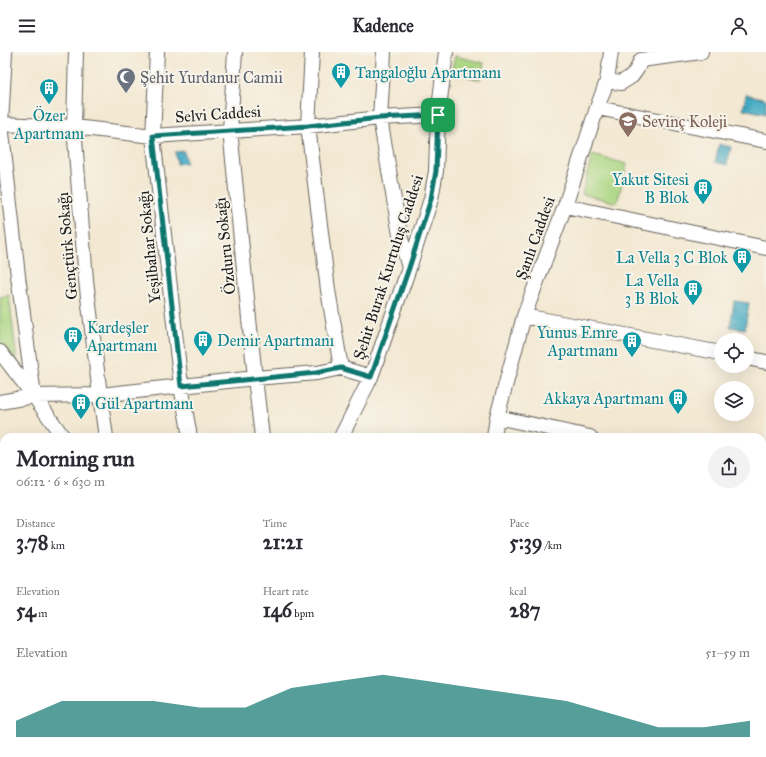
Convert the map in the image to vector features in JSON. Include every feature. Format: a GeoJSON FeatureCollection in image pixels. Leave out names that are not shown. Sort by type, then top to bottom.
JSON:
{"type":"FeatureCollection","features":[{"type":"Feature","properties":{"kind":"street"},"geometry":{"type":"LineString","coordinates":[[5,52],[0,124],[34,396]]}},
{"type":"Feature","properties":{"kind":"street","name":"Gençtürk Sokağı"},"geometry":{"type":"LineString","coordinates":[[76,52],[74,127],[86,280],[105,433]]}},
{"type":"Feature","properties":{"kind":"street","name":"Yeşilbahar Sokağı"},"geometry":{"type":"LineString","coordinates":[[157,52],[153,136],[181,386],[189,433]]}},
{"type":"Feature","properties":{"kind":"street","name":"Özduru Sokağı"},"geometry":{"type":"LineString","coordinates":[[236,52],[230,130],[262,433]]}},
{"type":"Feature","properties":{"kind":"street"},"geometry":{"type":"LineString","coordinates":[[312,52],[308,126],[328,290],[341,368]]}},
{"type":"Feature","properties":{"kind":"street"},"geometry":{"type":"LineString","coordinates":[[384,52],[380,118],[400,235],[409,268]]}},
{"type":"Feature","properties":{"kind":"street","name":"Şehit Burak Kurtuluş Caddesi"},"geometry":{"type":"LineString","coordinates":[[343,433],[371,377],[431,199],[436,171],[438,115],[446,52]]}},
{"type":"Feature","properties":{"kind":"street","name":"Şanlı Caddesi"},"geometry":{"type":"LineString","coordinates":[[495,433],[497,417],[524,316],[566,206],[607,81],[611,52]]}},
{"type":"Feature","properties":{"kind":"street"},"geometry":{"type":"LineString","coordinates":[[607,81],[621,83],[632,76],[638,69],[642,55],[701,52]]}},
{"type":"Feature","properties":{"kind":"street"},"geometry":{"type":"LineString","coordinates":[[597,108],[766,141]]}},
{"type":"Feature","properties":{"kind":"street","name":"Selvi Caddesi"},"geometry":{"type":"LineString","coordinates":[[0,124],[74,127],[153,136],[308,126],[380,118],[438,115]]}},
{"type":"Feature","properties":{"kind":"street"},"geometry":{"type":"LineString","coordinates":[[566,206],[766,248]]}},
{"type":"Feature","properties":{"kind":"street"},"geometry":{"type":"LineString","coordinates":[[524,316],[714,352]]}},
{"type":"Feature","properties":{"kind":"street"},"geometry":{"type":"LineString","coordinates":[[0,352],[60,433]]}},
{"type":"Feature","properties":{"kind":"street"},"geometry":{"type":"LineString","coordinates":[[754,359],[766,362]]}},
{"type":"Feature","properties":{"kind":"street"},"geometry":{"type":"LineString","coordinates":[[0,402],[34,396],[100,395],[255,378],[316,373],[341,368],[371,377]]}},
{"type":"Feature","properties":{"kind":"street"},"geometry":{"type":"LineString","coordinates":[[497,417],[571,433]]}},
{"type":"Feature","properties":{"kind":"green space"},"geometry":{"type":"Polygon","coordinates":[[[455,56],[484,63],[480,80],[451,72],[455,56]]]}},
{"type":"Feature","properties":{"kind":"green space"},"geometry":{"type":"Polygon","coordinates":[[[592,155],[627,164],[617,203],[582,194],[592,155]]]}},
{"type":"Feature","properties":{"kind":"green space"},"geometry":{"type":"Polygon","coordinates":[[[9,295],[17,361],[0,341],[0,297],[9,295]]]}},
{"type":"Feature","properties":{"kind":"water"},"geometry":{"type":"Polygon","coordinates":[[[746,94],[766,99],[766,114],[743,109],[746,94]]]}},
{"type":"Feature","properties":{"kind":"water"},"geometry":{"type":"Polygon","coordinates":[[[719,144],[731,147],[727,165],[715,162],[719,144]]]}},
{"type":"Feature","properties":{"kind":"water"},"geometry":{"type":"Polygon","coordinates":[[[184,151],[186,163],[177,164],[175,152],[184,151]]]}},
{"type":"Feature","properties":{"kind":"water"},"geometry":{"type":"Polygon","coordinates":[[[734,301],[749,303],[745,329],[730,327],[734,301]]]}},
{"type":"Feature","properties":{"kind":"place","name":"Tangaloğlu Apartmanı"},"geometry":{"type":"Point","coordinates":[341,89]}},
{"type":"Feature","properties":{"kind":"place","name":"Şehit Yurdanur Camii"},"geometry":{"type":"Point","coordinates":[126,94]}},
{"type":"Feature","properties":{"kind":"place","name":"Özer Apartmanı"},"geometry":{"type":"Point","coordinates":[49,105]}},
{"type":"Feature","properties":{"kind":"place","name":"Sevinç Koleji"},"geometry":{"type":"Point","coordinates":[628,138]}},
{"type":"Feature","properties":{"kind":"place","name":"Yakut Sitesi B Blok"},"geometry":{"type":"Point","coordinates":[703,205]}},
{"type":"Feature","properties":{"kind":"place","name":"La Vella 3 C Blok"},"geometry":{"type":"Point","coordinates":[742,274]}},
{"type":"Feature","properties":{"kind":"place","name":"La Vella 3 B Blok"},"geometry":{"type":"Point","coordinates":[693,306]}},
{"type":"Feature","properties":{"kind":"place","name":"Kardeşler Apartmanı"},"geometry":{"type":"Point","coordinates":[73,353]}},
{"type":"Feature","properties":{"kind":"place","name":"Demir Apartmanı"},"geometry":{"type":"Point","coordinates":[203,357]}},
{"type":"Feature","properties":{"kind":"place","name":"Yunus Emre Apartmanı"},"geometry":{"type":"Point","coordinates":[632,358]}},
{"type":"Feature","properties":{"kind":"place","name":"Akkaya Apartmanı"},"geometry":{"type":"Point","coordinates":[678,415]}},
{"type":"Feature","properties":{"kind":"place","name":"Gül Apartmanı"},"geometry":{"type":"Point","coordinates":[81,420]}},
{"type":"Feature","properties":{"kind":"route"},"geometry":{"type":"LineString","coordinates":[[438,115],[436,171],[431,199],[371,377],[341,368],[316,373],[181,386],[153,136],[308,126],[380,118],[438,115]]}}]}
